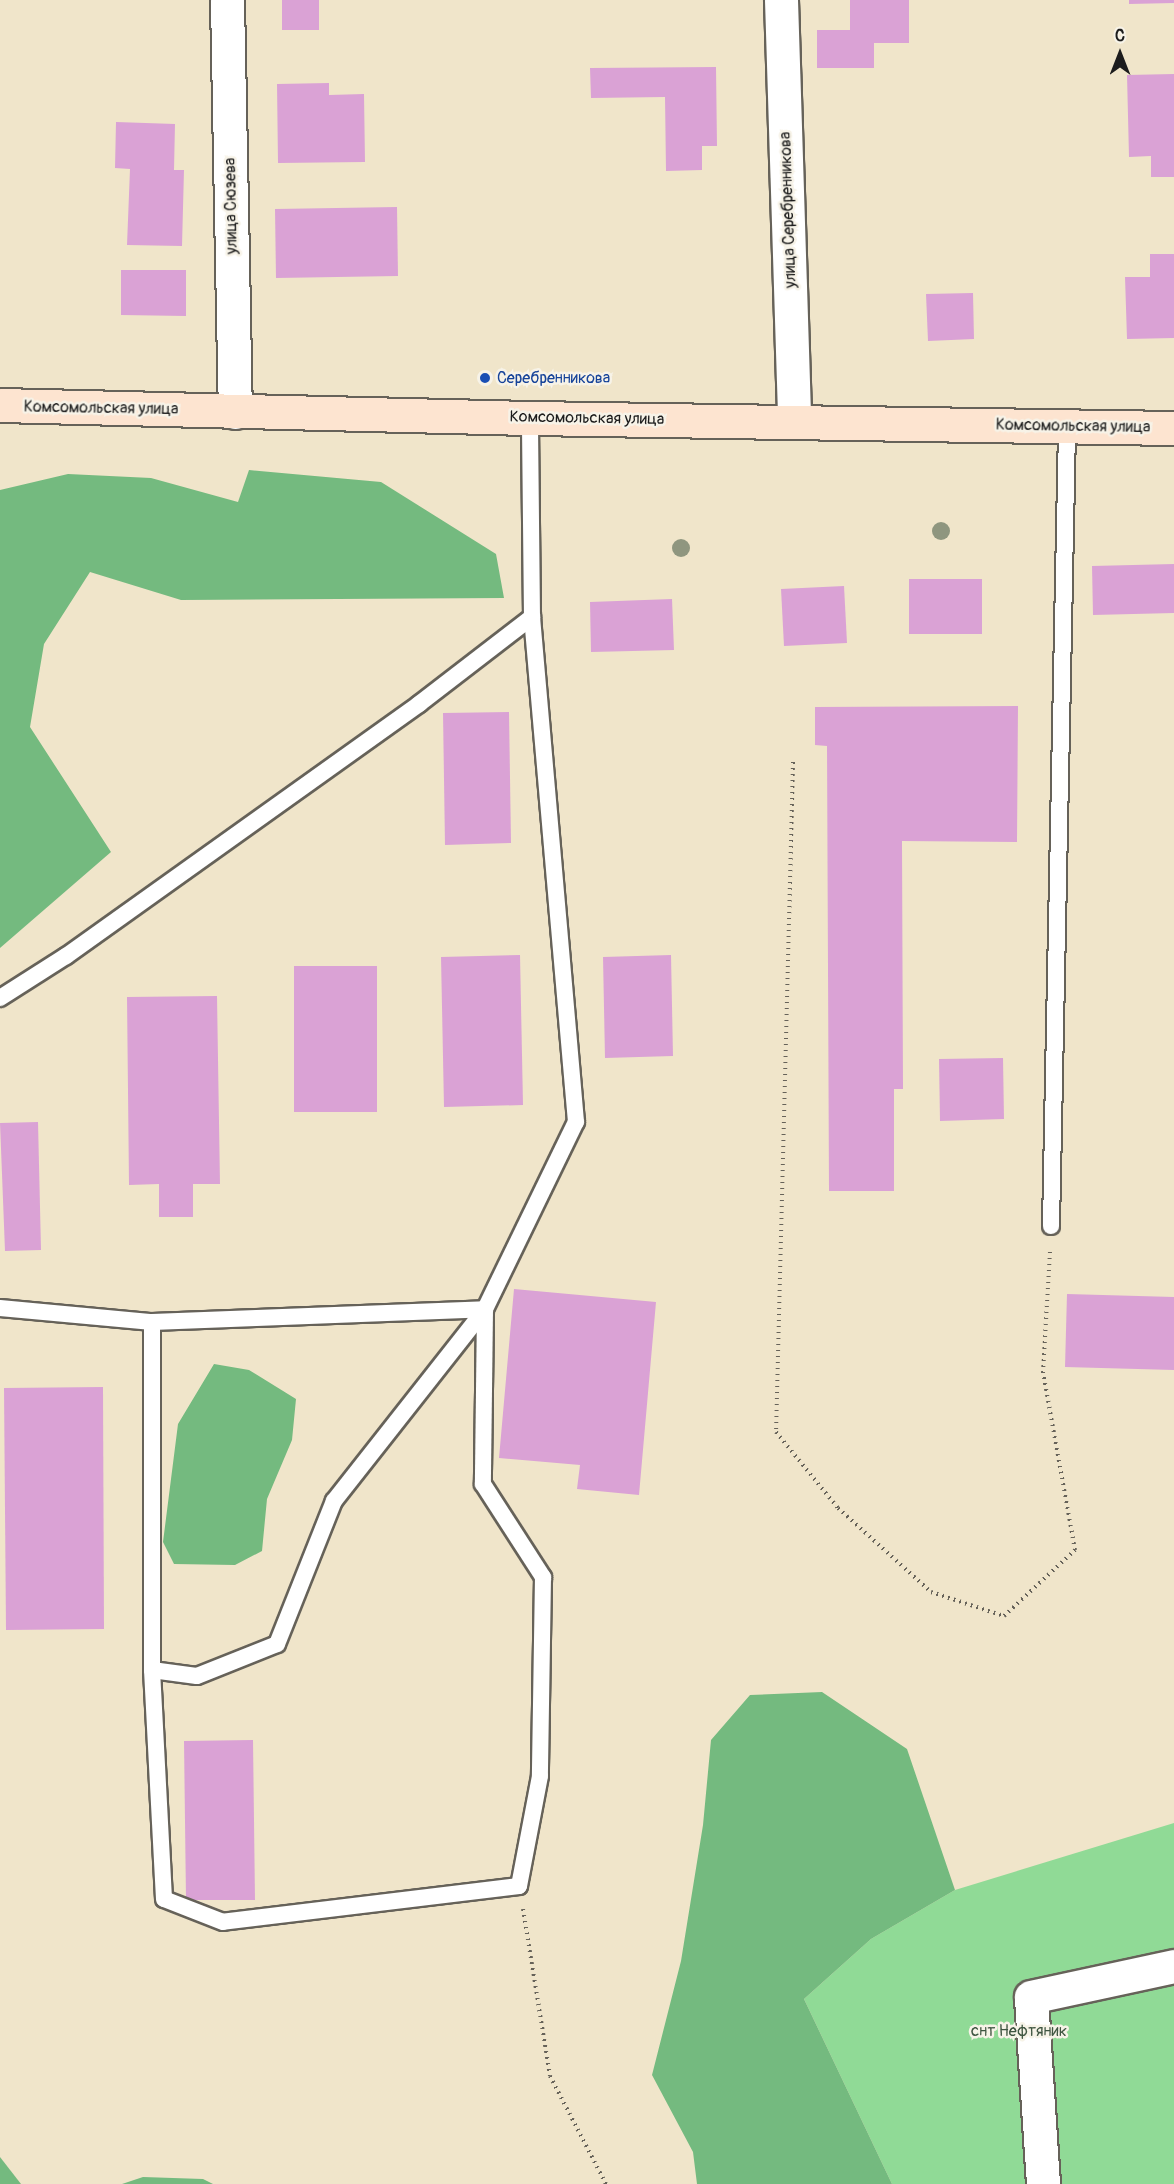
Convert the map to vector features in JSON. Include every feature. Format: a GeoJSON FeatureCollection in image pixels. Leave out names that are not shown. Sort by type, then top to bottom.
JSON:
{"type":"FeatureCollection","features":[{"type":"Feature","properties":{"kind":"main road","name":"Комсомольская улица"},"geometry":{"type":"LineString","coordinates":[[0,405],[530,418],[794,420],[1174,428]]}},
{"type":"Feature","properties":{"kind":"street","name":"улица Сюзева"},"geometry":{"type":"LineString","coordinates":[[227,0],[235,412]]}},
{"type":"Feature","properties":{"kind":"street","name":"улица Серебренникова"},"geometry":{"type":"LineString","coordinates":[[781,0],[794,420]]}},
{"type":"Feature","properties":{"kind":"street"},"geometry":{"type":"LineString","coordinates":[[1042,2184],[1031,1997],[1174,1966]]}},
{"type":"Feature","properties":{"kind":"lane"},"geometry":{"type":"LineString","coordinates":[[152,1670],[197,1676],[277,1644],[334,1501],[484,1309],[576,1122],[532,617],[530,418]]}},
{"type":"Feature","properties":{"kind":"lane"},"geometry":{"type":"LineString","coordinates":[[1051,1226],[1067,427]]}},
{"type":"Feature","properties":{"kind":"lane"},"geometry":{"type":"LineString","coordinates":[[0,998],[66,956],[419,704],[532,617]]}},
{"type":"Feature","properties":{"kind":"lane"},"geometry":{"type":"LineString","coordinates":[[0,1308],[152,1323],[484,1309]]}},
{"type":"Feature","properties":{"kind":"lane"},"geometry":{"type":"LineString","coordinates":[[152,1323],[152,1670],[164,1899],[223,1922],[519,1886],[540,1776],[543,1577],[483,1484],[484,1309]]}},
{"type":"Feature","properties":{"kind":"path"},"geometry":{"type":"LineString","coordinates":[[793,762],[776,1432],[838,1509],[931,1593],[1004,1616],[1075,1550],[1042,1373],[1051,1226]]}},
{"type":"Feature","properties":{"kind":"path"},"geometry":{"type":"LineString","coordinates":[[519,1886],[550,2076],[606,2184]]}},
{"type":"Feature","properties":{"kind":"green space"},"geometry":{"type":"Polygon","coordinates":[[[249,470],[381,482],[496,554],[504,598],[181,600],[90,572],[44,644],[30,727],[111,852],[0,948],[0,490],[68,474],[151,478],[238,502],[249,470]]]}},
{"type":"Feature","properties":{"kind":"green space"},"geometry":{"type":"Polygon","coordinates":[[[214,1364],[249,1370],[296,1399],[292,1440],[267,1499],[262,1551],[235,1565],[174,1564],[163,1542],[178,1424],[214,1364]]]}},
{"type":"Feature","properties":{"kind":"green space"},"geometry":{"type":"Polygon","coordinates":[[[822,1692],[907,1749],[955,1890],[871,1939],[804,1999],[892,2184],[697,2184],[693,2152],[652,2075],[681,1961],[703,1825],[711,1740],[750,1695],[822,1692]]]}},
{"type":"Feature","properties":{"kind":"green space","name":"снт Нефтяник"},"geometry":{"type":"Polygon","coordinates":[[[1174,1823],[1174,2184],[892,2184],[804,1999],[871,1939],[955,1890],[1174,1823]]]}},
{"type":"Feature","properties":{"kind":"green space"},"geometry":{"type":"Polygon","coordinates":[[[0,2157],[21,2184],[0,2184],[0,2157]]]}},
{"type":"Feature","properties":{"kind":"green space"},"geometry":{"type":"Polygon","coordinates":[[[143,2177],[203,2179],[213,2184],[122,2184],[143,2177]]]}},
{"type":"Feature","properties":{"kind":"building"},"geometry":{"type":"Polygon","coordinates":[[[282,0],[319,0],[319,30],[282,30],[282,0]]]}},
{"type":"Feature","properties":{"kind":"building"},"geometry":{"type":"Polygon","coordinates":[[[850,0],[909,0],[909,43],[874,43],[874,68],[817,68],[817,30],[850,30],[850,0]]]}},
{"type":"Feature","properties":{"kind":"building"},"geometry":{"type":"Polygon","coordinates":[[[1129,0],[1174,0],[1174,3],[1129,4],[1129,0]]]}},
{"type":"Feature","properties":{"kind":"building"},"geometry":{"type":"Polygon","coordinates":[[[716,67],[717,146],[702,146],[702,170],[666,171],[665,97],[591,98],[590,68],[716,67]]]}},
{"type":"Feature","properties":{"kind":"building"},"geometry":{"type":"Polygon","coordinates":[[[1174,74],[1174,177],[1151,177],[1151,156],[1129,157],[1127,75],[1174,74]]]}},
{"type":"Feature","properties":{"kind":"building"},"geometry":{"type":"Polygon","coordinates":[[[329,83],[329,95],[364,94],[365,162],[278,163],[277,84],[329,83]]]}},
{"type":"Feature","properties":{"kind":"building"},"geometry":{"type":"Polygon","coordinates":[[[116,122],[175,124],[174,170],[184,170],[182,246],[127,245],[130,169],[115,168],[116,122]]]}},
{"type":"Feature","properties":{"kind":"building"},"geometry":{"type":"Polygon","coordinates":[[[397,207],[398,276],[276,278],[275,209],[397,207]]]}},
{"type":"Feature","properties":{"kind":"building"},"geometry":{"type":"Polygon","coordinates":[[[1150,254],[1174,254],[1174,338],[1127,339],[1125,277],[1150,277],[1150,254]]]}},
{"type":"Feature","properties":{"kind":"building"},"geometry":{"type":"Polygon","coordinates":[[[121,270],[186,270],[186,316],[121,315],[121,270]]]}},
{"type":"Feature","properties":{"kind":"building"},"geometry":{"type":"Polygon","coordinates":[[[973,293],[974,339],[928,341],[926,294],[973,293]]]}},
{"type":"Feature","properties":{"kind":"building"},"geometry":{"type":"Polygon","coordinates":[[[1174,564],[1174,613],[1093,615],[1092,566],[1174,564]]]}},
{"type":"Feature","properties":{"kind":"building"},"geometry":{"type":"Polygon","coordinates":[[[909,579],[982,579],[982,634],[909,634],[909,579]]]}},
{"type":"Feature","properties":{"kind":"building"},"geometry":{"type":"Polygon","coordinates":[[[844,586],[847,643],[784,646],[781,589],[844,586]]]}},
{"type":"Feature","properties":{"kind":"building"},"geometry":{"type":"Polygon","coordinates":[[[672,599],[674,650],[591,652],[590,602],[672,599]]]}},
{"type":"Feature","properties":{"kind":"building"},"geometry":{"type":"Polygon","coordinates":[[[1018,706],[1017,842],[902,841],[903,1089],[894,1089],[894,1191],[829,1191],[827,746],[815,745],[815,707],[1018,706]]]}},
{"type":"Feature","properties":{"kind":"building"},"geometry":{"type":"Polygon","coordinates":[[[509,712],[511,843],[445,845],[443,713],[509,712]]]}},
{"type":"Feature","properties":{"kind":"building"},"geometry":{"type":"Polygon","coordinates":[[[520,955],[523,1105],[444,1107],[441,957],[520,955]]]}},
{"type":"Feature","properties":{"kind":"building"},"geometry":{"type":"Polygon","coordinates":[[[671,955],[673,1056],[605,1058],[603,957],[671,955]]]}},
{"type":"Feature","properties":{"kind":"building"},"geometry":{"type":"Polygon","coordinates":[[[294,966],[377,966],[377,1112],[294,1112],[294,966]]]}},
{"type":"Feature","properties":{"kind":"building"},"geometry":{"type":"Polygon","coordinates":[[[217,996],[220,1184],[193,1184],[193,1217],[159,1217],[159,1184],[129,1185],[127,997],[217,996]]]}},
{"type":"Feature","properties":{"kind":"building"},"geometry":{"type":"Polygon","coordinates":[[[1003,1058],[1004,1119],[940,1121],[939,1059],[1003,1058]]]}},
{"type":"Feature","properties":{"kind":"building"},"geometry":{"type":"Polygon","coordinates":[[[38,1122],[41,1250],[5,1251],[0,1123],[38,1122]]]}},
{"type":"Feature","properties":{"kind":"building"},"geometry":{"type":"Polygon","coordinates":[[[514,1289],[656,1302],[639,1495],[577,1489],[580,1465],[499,1458],[514,1289]]]}},
{"type":"Feature","properties":{"kind":"building"},"geometry":{"type":"Polygon","coordinates":[[[1067,1294],[1174,1297],[1174,1370],[1065,1367],[1067,1294]]]}},
{"type":"Feature","properties":{"kind":"building"},"geometry":{"type":"Polygon","coordinates":[[[103,1387],[104,1629],[6,1630],[4,1388],[103,1387]]]}},
{"type":"Feature","properties":{"kind":"building"},"geometry":{"type":"Polygon","coordinates":[[[253,1740],[255,1900],[186,1900],[184,1741],[253,1740]]]}},
{"type":"Feature","properties":{"kind":"place","name":"Серебренникова"},"geometry":{"type":"Point","coordinates":[485,378]}}]}
